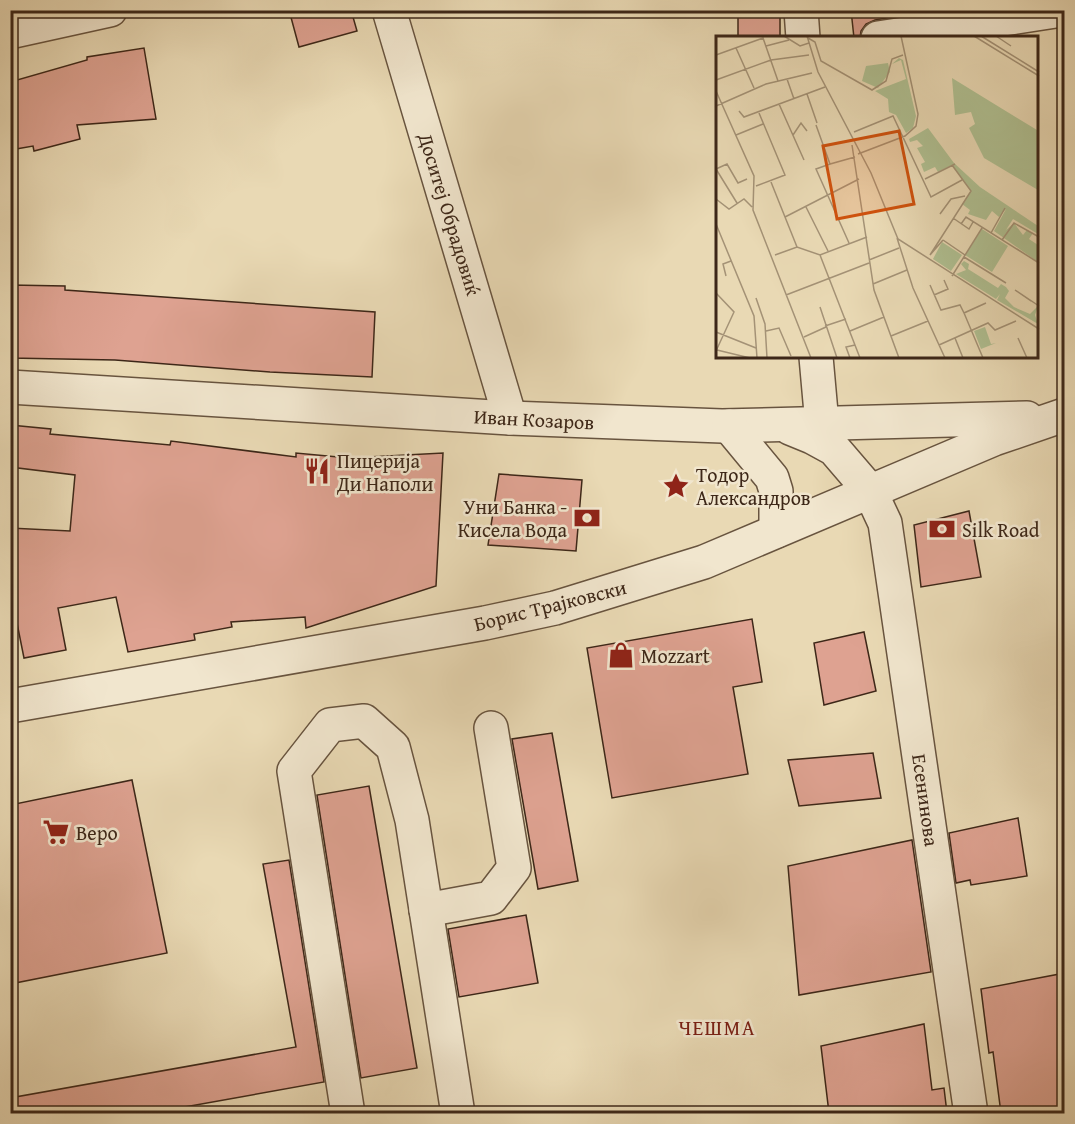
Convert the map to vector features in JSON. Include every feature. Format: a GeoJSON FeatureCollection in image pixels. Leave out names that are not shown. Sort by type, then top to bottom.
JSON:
{"type":"FeatureCollection","features":[{"type":"Feature","properties":{"kind":"street"},"geometry":{"type":"LineString","coordinates":[[10,32],[110,10]]}},
{"type":"Feature","properties":{"kind":"street","name":"Доситеј Обрадовиќ"},"geometry":{"type":"LineString","coordinates":[[389,10],[510,418]]}},
{"type":"Feature","properties":{"kind":"street"},"geometry":{"type":"LineString","coordinates":[[801,10],[803,36]]}},
{"type":"Feature","properties":{"kind":"street"},"geometry":{"type":"LineString","coordinates":[[891,36],[1062,10]]}},
{"type":"Feature","properties":{"kind":"street"},"geometry":{"type":"LineString","coordinates":[[816,358],[822,424]]}},
{"type":"Feature","properties":{"kind":"street","name":"Иван Козаров"},"geometry":{"type":"LineString","coordinates":[[10,387],[510,418],[729,426],[1062,416]]}},
{"type":"Feature","properties":{"kind":"street","name":"Борис Трајковски"},"geometry":{"type":"LineString","coordinates":[[10,706],[452,629],[555,608],[704,561],[994,439],[1062,416]]}},
{"type":"Feature","properties":{"kind":"street","name":"Есенинова"},"geometry":{"type":"LineString","coordinates":[[782,425],[834,449],[870,490],[885,523],[971,1113]]}},
{"type":"Feature","properties":{"kind":"street"},"geometry":{"type":"LineString","coordinates":[[729,426],[772,478],[776,491],[776,531]]}},
{"type":"Feature","properties":{"kind":"street"},"geometry":{"type":"LineString","coordinates":[[348,1113],[294,771],[330,725],[363,721],[393,747],[412,820],[458,1113]]}},
{"type":"Feature","properties":{"kind":"street"},"geometry":{"type":"LineString","coordinates":[[426,910],[491,898],[514,868],[490,728]]}},
{"type":"Feature","properties":{"kind":"building"},"geometry":{"type":"Polygon","coordinates":[[[289,10],[351,10],[357,31],[299,47],[289,10]]]}},
{"type":"Feature","properties":{"kind":"building"},"geometry":{"type":"Polygon","coordinates":[[[738,10],[780,10],[780,36],[738,36],[738,10]]]}},
{"type":"Feature","properties":{"kind":"building"},"geometry":{"type":"Polygon","coordinates":[[[851,10],[934,10],[875,20],[866,24],[860,36],[854,36],[851,10]]]}},
{"type":"Feature","properties":{"kind":"building"},"geometry":{"type":"Polygon","coordinates":[[[144,48],[156,119],[77,125],[80,139],[34,151],[33,146],[10,150],[10,82],[87,60],[87,57],[144,48]]]}},
{"type":"Feature","properties":{"kind":"building"},"geometry":{"type":"Polygon","coordinates":[[[10,285],[65,286],[65,290],[375,312],[372,377],[115,360],[10,358],[10,285]]]}},
{"type":"Feature","properties":{"kind":"building"},"geometry":{"type":"Polygon","coordinates":[[[10,425],[51,429],[50,434],[170,445],[171,441],[296,457],[296,453],[349,458],[443,453],[436,586],[306,628],[305,617],[231,622],[232,627],[194,634],[195,640],[128,652],[116,597],[58,608],[66,650],[24,658],[13,603],[10,603],[10,528],[70,531],[75,475],[10,467],[10,425]]]}},
{"type":"Feature","properties":{"kind":"building"},"geometry":{"type":"Polygon","coordinates":[[[499,474],[582,480],[576,551],[488,545],[499,474]]]}},
{"type":"Feature","properties":{"kind":"building"},"geometry":{"type":"Polygon","coordinates":[[[969,511],[981,577],[921,587],[914,525],[969,511]]]}},
{"type":"Feature","properties":{"kind":"building"},"geometry":{"type":"Polygon","coordinates":[[[752,619],[762,682],[733,687],[748,774],[612,798],[587,648],[752,619]]]}},
{"type":"Feature","properties":{"kind":"building"},"geometry":{"type":"Polygon","coordinates":[[[864,632],[876,691],[824,705],[814,643],[864,632]]]}},
{"type":"Feature","properties":{"kind":"building"},"geometry":{"type":"Polygon","coordinates":[[[552,733],[578,881],[538,889],[512,739],[552,733]]]}},
{"type":"Feature","properties":{"kind":"building"},"geometry":{"type":"Polygon","coordinates":[[[873,753],[881,798],[799,806],[788,760],[873,753]]]}},
{"type":"Feature","properties":{"kind":"building"},"geometry":{"type":"Polygon","coordinates":[[[132,780],[167,953],[10,984],[10,805],[132,780]]]}},
{"type":"Feature","properties":{"kind":"building"},"geometry":{"type":"Polygon","coordinates":[[[369,786],[417,1068],[361,1078],[317,795],[369,786]]]}},
{"type":"Feature","properties":{"kind":"building"},"geometry":{"type":"Polygon","coordinates":[[[1018,818],[1027,876],[971,885],[970,880],[956,883],[949,833],[1018,818]]]}},
{"type":"Feature","properties":{"kind":"building"},"geometry":{"type":"Polygon","coordinates":[[[912,840],[931,972],[799,995],[788,866],[912,840]]]}},
{"type":"Feature","properties":{"kind":"building"},"geometry":{"type":"Polygon","coordinates":[[[289,860],[324,1082],[151,1113],[10,1113],[10,1098],[296,1047],[263,864],[289,860]]]}},
{"type":"Feature","properties":{"kind":"building"},"geometry":{"type":"Polygon","coordinates":[[[526,915],[538,983],[459,997],[448,929],[526,915]]]}},
{"type":"Feature","properties":{"kind":"building"},"geometry":{"type":"Polygon","coordinates":[[[1065,973],[1065,1113],[1001,1113],[993,1052],[989,1053],[981,989],[1065,973]]]}},
{"type":"Feature","properties":{"kind":"building"},"geometry":{"type":"Polygon","coordinates":[[[924,1024],[932,1090],[944,1088],[947,1113],[829,1113],[821,1046],[924,1024]]]}},
{"type":"Feature","properties":{"kind":"place","name":"Пицерија Ди Наполи"},"geometry":{"type":"Point","coordinates":[317,471]}},
{"type":"Feature","properties":{"kind":"place","name":"Тодор Александров"},"geometry":{"type":"Point","coordinates":[676,486]}},
{"type":"Feature","properties":{"kind":"place","name":"Уни Банка - Кисела Вода"},"geometry":{"type":"Point","coordinates":[587,518]}},
{"type":"Feature","properties":{"kind":"place","name":"Silk Road"},"geometry":{"type":"Point","coordinates":[942,529]}},
{"type":"Feature","properties":{"kind":"place","name":"Mozzart"},"geometry":{"type":"Point","coordinates":[621,655]}},
{"type":"Feature","properties":{"kind":"place","name":"Веро"},"geometry":{"type":"Point","coordinates":[56,832]}},
{"type":"Feature","properties":{"kind":"district","name":"ЧЕШМА"},"geometry":{"type":"Point","coordinates":[717,1027]}}]}
